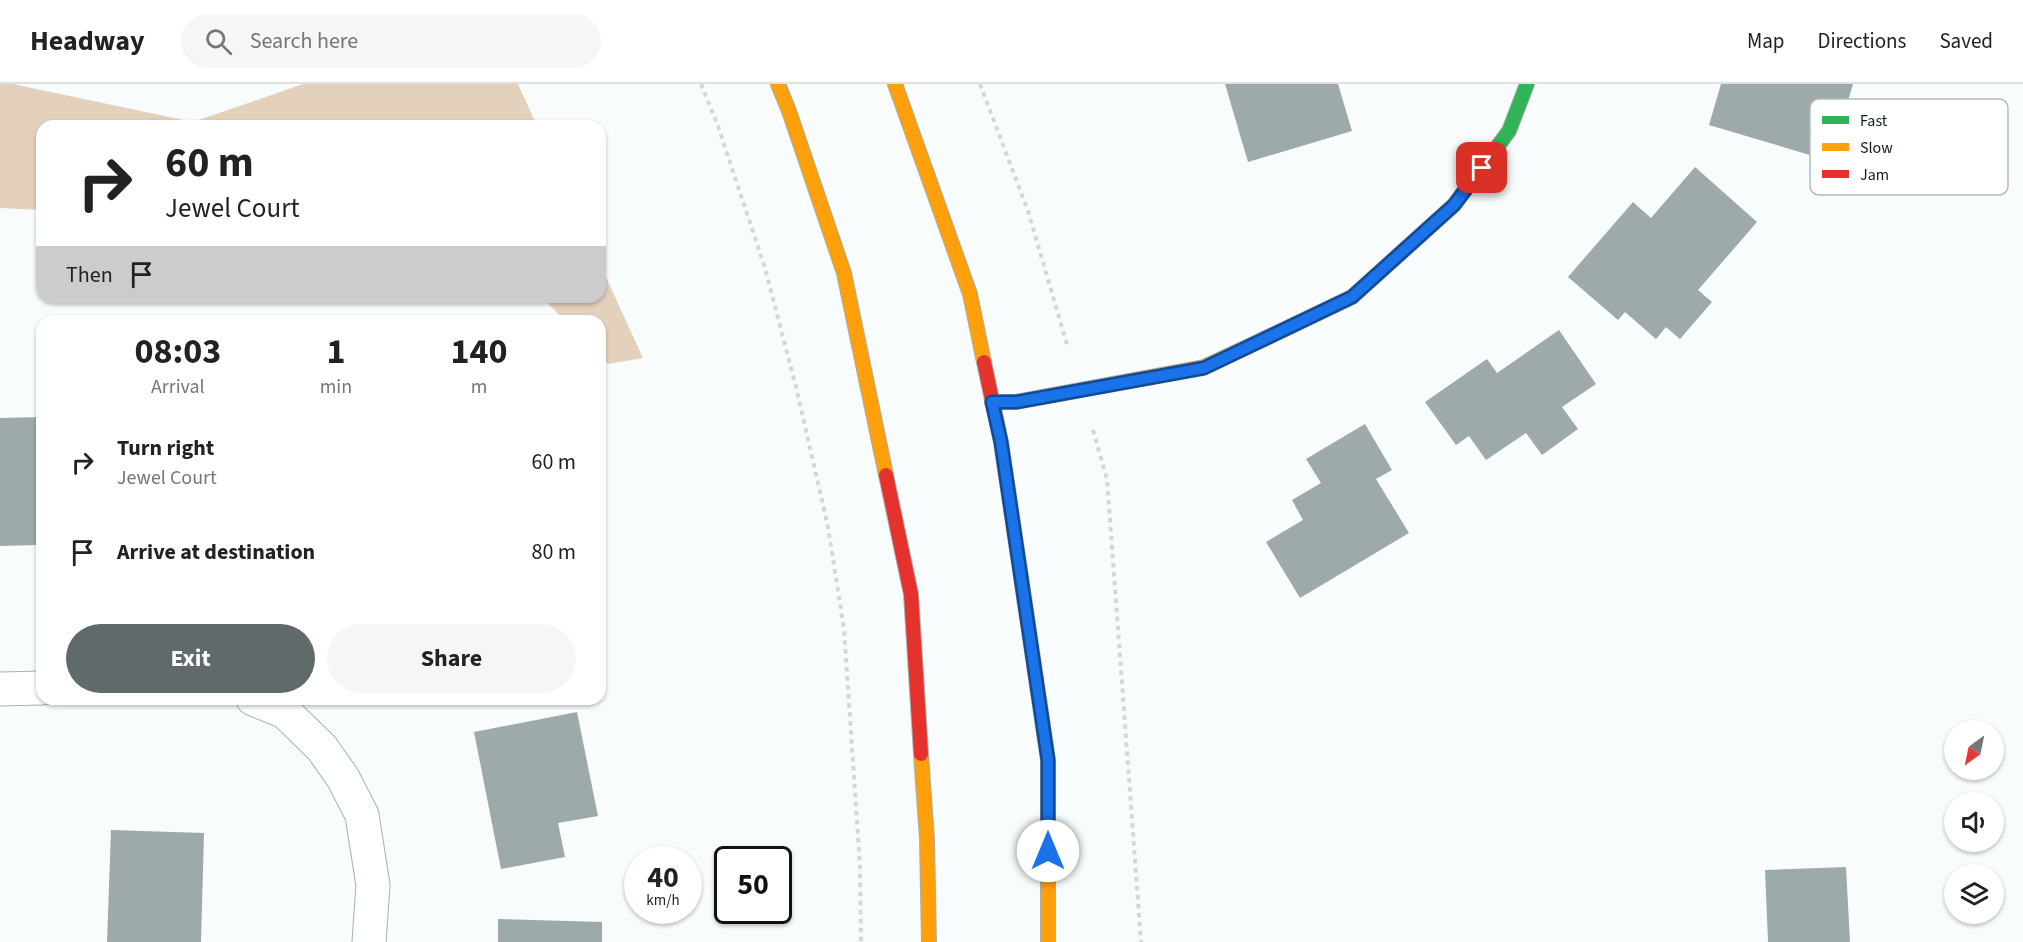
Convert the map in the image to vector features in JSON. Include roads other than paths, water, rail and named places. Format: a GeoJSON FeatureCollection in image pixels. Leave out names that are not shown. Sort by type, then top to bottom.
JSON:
{"type":"FeatureCollection","features":[{"type":"Feature","properties":{"kind":"main road"},"geometry":{"type":"LineString","coordinates":[[778,84],[844,273],[911,594],[927,839],[929,942]]}},
{"type":"Feature","properties":{"kind":"main road"},"geometry":{"type":"LineString","coordinates":[[896,84],[970,294],[1001,442],[1048,760],[1048,942]]}},
{"type":"Feature","properties":{"kind":"main road"},"geometry":{"type":"LineString","coordinates":[[992,402],[1016,402],[1204,368],[1352,297],[1454,205],[1509,131],[1527,84]]}},
{"type":"Feature","properties":{"kind":"street"},"geometry":{"type":"LineString","coordinates":[[0,689],[36,688]]}},
{"type":"Feature","properties":{"kind":"street"},"geometry":{"type":"LineString","coordinates":[[268,705],[285,712],[322,748],[343,778],[362,815],[373,885],[369,942]]}}]}
